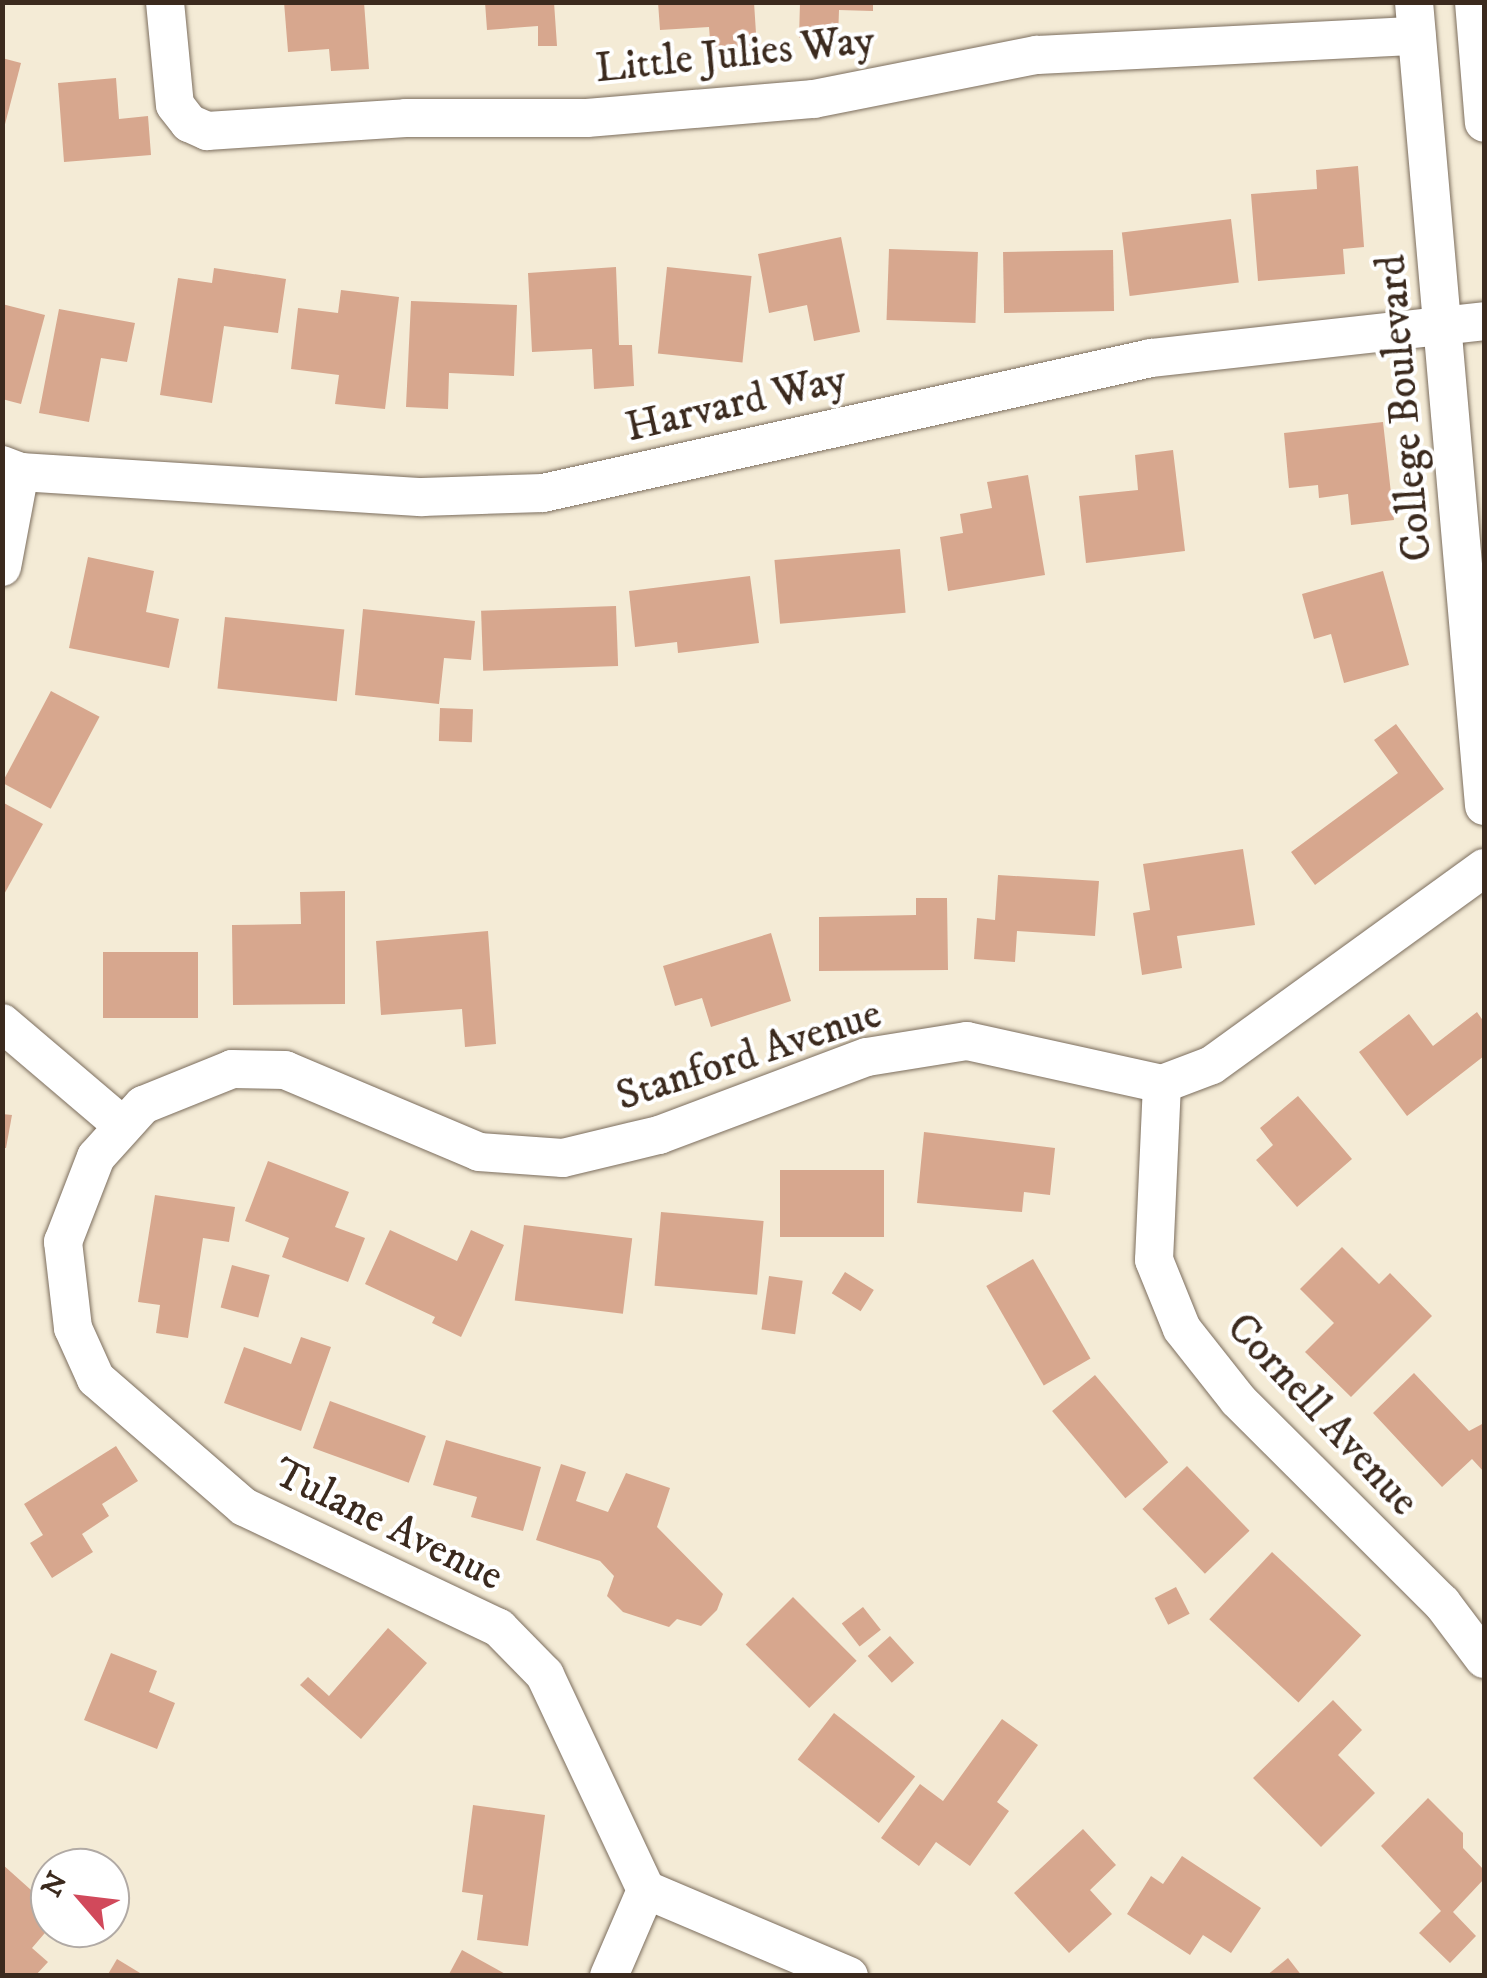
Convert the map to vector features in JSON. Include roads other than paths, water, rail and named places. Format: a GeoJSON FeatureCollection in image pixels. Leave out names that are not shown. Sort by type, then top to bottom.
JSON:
{"type":"FeatureCollection","features":[{"type":"Feature","properties":{"kind":"street","name":"Little Julies Way"},"geometry":{"type":"LineString","coordinates":[[165,2],[175,106],[189,124],[207,131],[406,118],[587,118],[814,99],[1037,54],[1415,20]]}},
{"type":"Feature","properties":{"kind":"street"},"geometry":{"type":"LineString","coordinates":[[1474,2],[1484,123]]}},
{"type":"Feature","properties":{"kind":"street","name":"College Boulevard"},"geometry":{"type":"LineString","coordinates":[[1415,20],[1484,806]]}},
{"type":"Feature","properties":{"kind":"street","name":"Harvard Way"},"geometry":{"type":"LineString","coordinates":[[11,469],[422,497],[544,493],[1151,358],[1484,321]]}},
{"type":"Feature","properties":{"kind":"street"},"geometry":{"type":"LineString","coordinates":[[2,566],[11,469]]}},
{"type":"Feature","properties":{"kind":"street"},"geometry":{"type":"LineString","coordinates":[[1162,1084],[1212,1066],[1484,868]]}},
{"type":"Feature","properties":{"kind":"street"},"geometry":{"type":"LineString","coordinates":[[2,1023],[122,1125]]}},
{"type":"Feature","properties":{"kind":"street","name":"Stanford Avenue"},"geometry":{"type":"LineString","coordinates":[[122,1125],[167,1091],[204,1076],[258,1068],[285,1070],[479,1152],[563,1158],[660,1135],[867,1058],[968,1041],[1162,1084]]}},
{"type":"Feature","properties":{"kind":"street","name":"Cornell Avenue"},"geometry":{"type":"LineString","coordinates":[[1162,1084],[1154,1260],[1182,1329],[1238,1400],[1442,1603],[1484,1659]]}},
{"type":"Feature","properties":{"kind":"street","name":"Tulane Avenue"},"geometry":{"type":"LineString","coordinates":[[122,1125],[96,1156],[63,1242],[74,1328],[96,1379],[244,1508],[499,1628],[546,1675],[646,1890]]}},
{"type":"Feature","properties":{"kind":"street"},"geometry":{"type":"LineString","coordinates":[[609,1976],[646,1890],[849,1976]]}}]}
